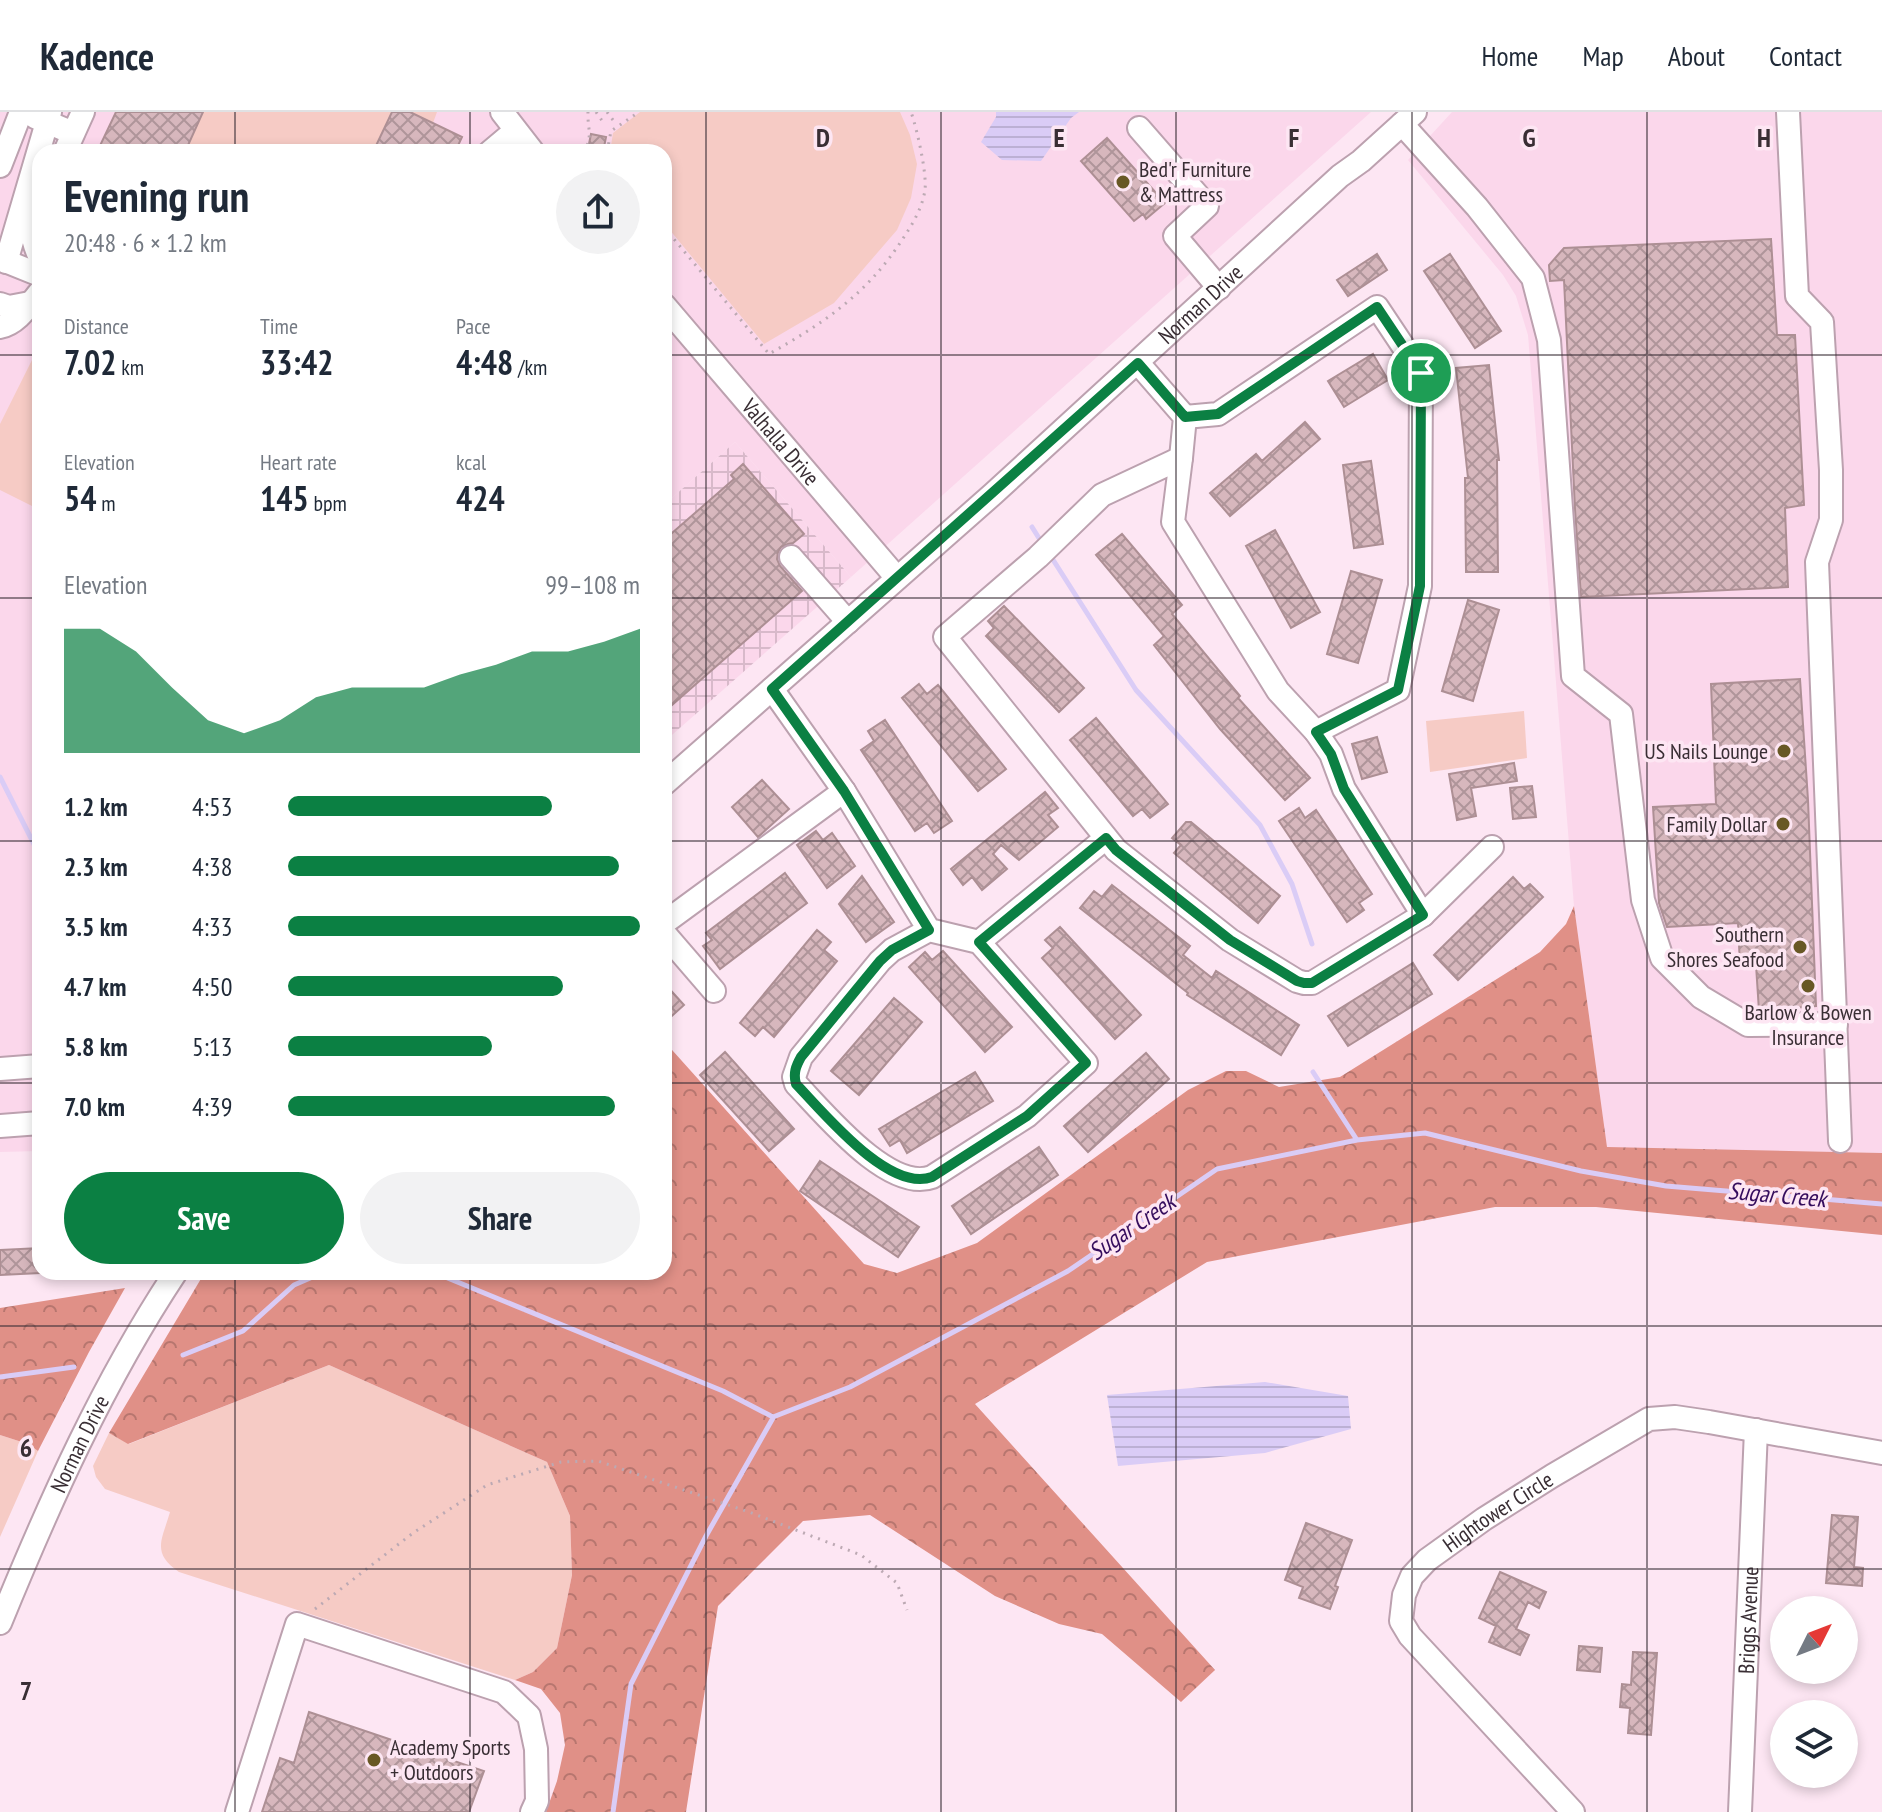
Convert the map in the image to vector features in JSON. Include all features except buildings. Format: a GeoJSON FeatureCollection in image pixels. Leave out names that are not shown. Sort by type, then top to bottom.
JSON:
{"type":"FeatureCollection","features":[{"type":"Feature","properties":{"kind":"street"},"geometry":{"type":"LineString","coordinates":[[0,166],[22,112],[48,117],[69,143],[83,112]]}},
{"type":"Feature","properties":{"kind":"street"},"geometry":{"type":"LineString","coordinates":[[502,112],[526,144]]}},
{"type":"Feature","properties":{"kind":"street"},"geometry":{"type":"LineString","coordinates":[[1788,112],[1797,296],[1822,322],[1831,470],[1831,520],[1817,562],[1840,1141]]}},
{"type":"Feature","properties":{"kind":"street"},"geometry":{"type":"LineString","coordinates":[[40,144],[48,117]]}},
{"type":"Feature","properties":{"kind":"street"},"geometry":{"type":"LineString","coordinates":[[1408,118],[1533,278],[1549,340],[1573,676],[1621,714],[1643,900],[1662,958],[1701,997],[1748,1025],[1836,1024]]}},
{"type":"Feature","properties":{"kind":"street","name":"Norman Drive"},"geometry":{"type":"LineString","coordinates":[[672,777],[1138,363],[1340,176],[1408,118]]}},
{"type":"Feature","properties":{"kind":"street"},"geometry":{"type":"LineString","coordinates":[[1139,128],[1207,206],[1175,236],[1219,288]]}},
{"type":"Feature","properties":{"kind":"street"},"geometry":{"type":"LineString","coordinates":[[500,144],[515,131]]}},
{"type":"Feature","properties":{"kind":"street"},"geometry":{"type":"LineString","coordinates":[[32,168],[3,260],[32,272]]}},
{"type":"Feature","properties":{"kind":"street"},"geometry":{"type":"LineString","coordinates":[[0,304],[9,307],[32,299]]}},
{"type":"Feature","properties":{"kind":"street"},"geometry":{"type":"LineString","coordinates":[[0,327],[12,322],[32,301]]}},
{"type":"Feature","properties":{"kind":"street"},"geometry":{"type":"LineString","coordinates":[[1185,417],[1218,414],[1377,307],[1421,373],[1420,586],[1398,690],[1316,732]]}},
{"type":"Feature","properties":{"kind":"street","name":"Valhalla Drive"},"geometry":{"type":"LineString","coordinates":[[672,314],[897,578]]}},
{"type":"Feature","properties":{"kind":"street"},"geometry":{"type":"LineString","coordinates":[[1138,363],[1185,417],[1173,522],[1278,691],[1316,732],[1331,754],[1344,789],[1423,915]]}},
{"type":"Feature","properties":{"kind":"street"},"geometry":{"type":"LineString","coordinates":[[1181,458],[1102,495],[1045,550],[945,637],[1116,850],[1230,940],[1297,981],[1312,983],[1423,915],[1492,847]]}},
{"type":"Feature","properties":{"kind":"street"},"geometry":{"type":"LineString","coordinates":[[791,557],[848,622]]}},
{"type":"Feature","properties":{"kind":"street"},"geometry":{"type":"LineString","coordinates":[[772,689],[844,791],[929,930]]}},
{"type":"Feature","properties":{"kind":"street"},"geometry":{"type":"LineString","coordinates":[[672,917],[844,791]]}},
{"type":"Feature","properties":{"kind":"street"},"geometry":{"type":"LineString","coordinates":[[979,942],[1106,838]]}},
{"type":"Feature","properties":{"kind":"street"},"geometry":{"type":"LineString","coordinates":[[929,930],[979,942],[1086,1063],[1027,1116],[932,1177],[916,1180],[906,1178],[861,1152],[796,1084],[794,1077],[801,1057],[880,961],[892,950],[929,930]]}},
{"type":"Feature","properties":{"kind":"street"},"geometry":{"type":"LineString","coordinates":[[672,942],[714,991]]}},
{"type":"Feature","properties":{"kind":"street"},"geometry":{"type":"LineString","coordinates":[[0,1069],[32,1067]]}},
{"type":"Feature","properties":{"kind":"street"},"geometry":{"type":"LineString","coordinates":[[0,1126],[32,1124]]}},
{"type":"Feature","properties":{"kind":"street","name":"Norman Drive"},"geometry":{"type":"LineString","coordinates":[[0,1623],[86,1429],[118,1367],[171,1280]]}},
{"type":"Feature","properties":{"kind":"street","name":"Hightower Circle"},"geometry":{"type":"LineString","coordinates":[[1573,1812],[1410,1636],[1401,1621],[1404,1595],[1412,1576],[1427,1560],[1484,1519],[1649,1419],[1675,1417],[1882,1453]]}},
{"type":"Feature","properties":{"kind":"street","name":"Briggs Avenue"},"geometry":{"type":"LineString","coordinates":[[1740,1812],[1756,1430]]}},
{"type":"Feature","properties":{"kind":"street"},"geometry":{"type":"LineString","coordinates":[[237,1812],[297,1624],[504,1692],[529,1716],[536,1749],[537,1801],[532,1812]]}},
{"type":"Feature","properties":{"kind":"path"},"geometry":{"type":"LineString","coordinates":[[587,144],[591,128],[588,112]]}},
{"type":"Feature","properties":{"kind":"path"},"geometry":{"type":"LineString","coordinates":[[596,112],[605,125]]}},
{"type":"Feature","properties":{"kind":"path"},"geometry":{"type":"LineString","coordinates":[[607,112],[613,120]]}},
{"type":"Feature","properties":{"kind":"path"},"geometry":{"type":"LineString","coordinates":[[609,144],[611,131],[639,112]]}},
{"type":"Feature","properties":{"kind":"path"},"geometry":{"type":"LineString","coordinates":[[672,237],[769,354],[832,316],[855,297],[896,249],[916,217],[925,189],[921,149],[911,112]]}},
{"type":"Feature","properties":{"kind":"path"},"geometry":{"type":"LineString","coordinates":[[297,1624],[402,1541],[487,1485],[561,1462],[598,1461],[749,1512],[861,1555],[897,1583],[907,1610]]}},
{"type":"Feature","properties":{"kind":"shaded area"},"geometry":{"type":"Polygon","coordinates":[[[0,112],[1371,112],[851,577],[735,442],[672,498],[672,144],[32,144],[32,1151],[0,1152],[0,112]]]}},
{"type":"Feature","properties":{"kind":"shaded area"},"geometry":{"type":"Polygon","coordinates":[[[116,112],[437,112],[433,123],[462,137],[459,144],[101,144],[116,112]]]}},
{"type":"Feature","properties":{"kind":"shaded area"},"geometry":{"type":"Polygon","coordinates":[[[640,112],[900,112],[917,164],[911,198],[897,230],[834,303],[764,344],[672,233],[672,144],[611,144],[613,133],[640,112]]]}},
{"type":"Feature","properties":{"kind":"shaded area"},"geometry":{"type":"Polygon","coordinates":[[[996,112],[1079,112],[1071,118],[1041,161],[1002,160],[981,142],[996,112]]]}},
{"type":"Feature","properties":{"kind":"shaded area"},"geometry":{"type":"Polygon","coordinates":[[[1452,112],[1882,112],[1882,1153],[1607,1148],[1574,906],[1528,335],[1516,296],[1503,275],[1408,160],[1452,112]]]}},
{"type":"Feature","properties":{"kind":"shaded area"},"geometry":{"type":"Polygon","coordinates":[[[32,360],[32,506],[0,490],[0,424],[32,360]]]}},
{"type":"Feature","properties":{"kind":"shaded area"},"geometry":{"type":"Polygon","coordinates":[[[735,442],[851,577],[672,735],[672,498],[735,442]]]}},
{"type":"Feature","properties":{"kind":"shaded area"},"geometry":{"type":"Polygon","coordinates":[[[1524,711],[1527,758],[1430,772],[1426,721],[1524,711]]]}},
{"type":"Feature","properties":{"kind":"shaded area"},"geometry":{"type":"Polygon","coordinates":[[[329,1365],[547,1462],[570,1516],[572,1575],[557,1648],[533,1672],[515,1680],[179,1572],[162,1552],[162,1538],[170,1512],[105,1489],[96,1477],[93,1466],[109,1433],[129,1444],[329,1365]]]}},
{"type":"Feature","properties":{"kind":"shaded area"},"geometry":{"type":"Polygon","coordinates":[[[1265,1382],[1348,1396],[1351,1429],[1265,1453],[1118,1466],[1107,1395],[1265,1382]]]}},
{"type":"Feature","properties":{"kind":"shaded area"},"geometry":{"type":"Polygon","coordinates":[[[0,1435],[28,1444],[38,1451],[0,1537],[0,1435]]]}},
{"type":"Feature","properties":{"kind":"green space"},"geometry":{"type":"Polygon","coordinates":[[[1574,906],[1607,1147],[1882,1153],[1882,1235],[1596,1207],[1495,1207],[1207,1262],[975,1404],[1215,1670],[1181,1702],[1102,1634],[1059,1624],[995,1596],[870,1515],[803,1521],[718,1606],[686,1812],[546,1812],[565,1745],[560,1713],[541,1689],[515,1680],[533,1672],[557,1648],[572,1575],[570,1516],[547,1462],[329,1365],[128,1444],[109,1433],[200,1280],[672,1280],[672,1050],[864,1264],[897,1273],[977,1243],[1188,1090],[1226,1071],[1246,1071],[1279,1087],[1340,1077],[1540,952],[1566,924],[1574,906]]]}},
{"type":"Feature","properties":{"kind":"green space"},"geometry":{"type":"Polygon","coordinates":[[[125,1288],[38,1451],[28,1444],[0,1435],[0,1308],[125,1288]]]}},
{"type":"Feature","properties":{"kind":"waterway"},"geometry":{"type":"LineString","coordinates":[[1032,527],[1042,543]]}},
{"type":"Feature","properties":{"kind":"waterway"},"geometry":{"type":"LineString","coordinates":[[1050,555],[1136,690],[1260,825],[1292,884],[1312,944]]}},
{"type":"Feature","properties":{"kind":"waterway"},"geometry":{"type":"LineString","coordinates":[[0,777],[32,840]]}},
{"type":"Feature","properties":{"kind":"waterway"},"geometry":{"type":"LineString","coordinates":[[1313,1072],[1357,1140]]}},
{"type":"Feature","properties":{"kind":"waterway","name":"Sugar Creek"},"geometry":{"type":"LineString","coordinates":[[452,1280],[723,1391],[773,1417],[850,1387],[1068,1271],[1217,1169],[1357,1140],[1425,1133],[1581,1171],[1666,1186],[1882,1204]]}},
{"type":"Feature","properties":{"kind":"waterway","name":"Sugar Creek"},"geometry":{"type":"LineString","coordinates":[[183,1355],[243,1331],[294,1285],[306,1280]]}},
{"type":"Feature","properties":{"kind":"waterway"},"geometry":{"type":"LineString","coordinates":[[0,1377],[74,1367]]}},
{"type":"Feature","properties":{"kind":"waterway"},"geometry":{"type":"LineString","coordinates":[[613,1812],[631,1684],[706,1536],[773,1418]]}},
{"type":"Feature","properties":{"kind":"place","name":"Bed'r Furniture & Mattress"},"geometry":{"type":"Point","coordinates":[1123,182]}},
{"type":"Feature","properties":{"kind":"place","name":"US Nails Lounge"},"geometry":{"type":"Point","coordinates":[1784,751]}},
{"type":"Feature","properties":{"kind":"place","name":"Family Dollar"},"geometry":{"type":"Point","coordinates":[1783,824]}},
{"type":"Feature","properties":{"kind":"place","name":"Southern Shores Seafood"},"geometry":{"type":"Point","coordinates":[1800,947]}},
{"type":"Feature","properties":{"kind":"place","name":"Barlow & Bowen Insurance"},"geometry":{"type":"Point","coordinates":[1808,986]}},
{"type":"Feature","properties":{"kind":"place","name":"Academy Sports + Outdoors"},"geometry":{"type":"Point","coordinates":[374,1760]}},
{"type":"Feature","properties":{"kind":"route"},"geometry":{"type":"LineString","coordinates":[[1377,307],[1421,373],[1420,586],[1398,690],[1316,732],[1331,754],[1344,789],[1423,915],[1312,983],[1304,983],[1230,940],[1116,850],[1106,838],[979,942],[1086,1063],[1027,1116],[925,1180],[906,1178],[861,1152],[796,1084],[795,1068],[880,961],[892,950],[929,930],[844,791],[772,689],[1138,363],[1185,417],[1218,414],[1377,307]]}}]}
